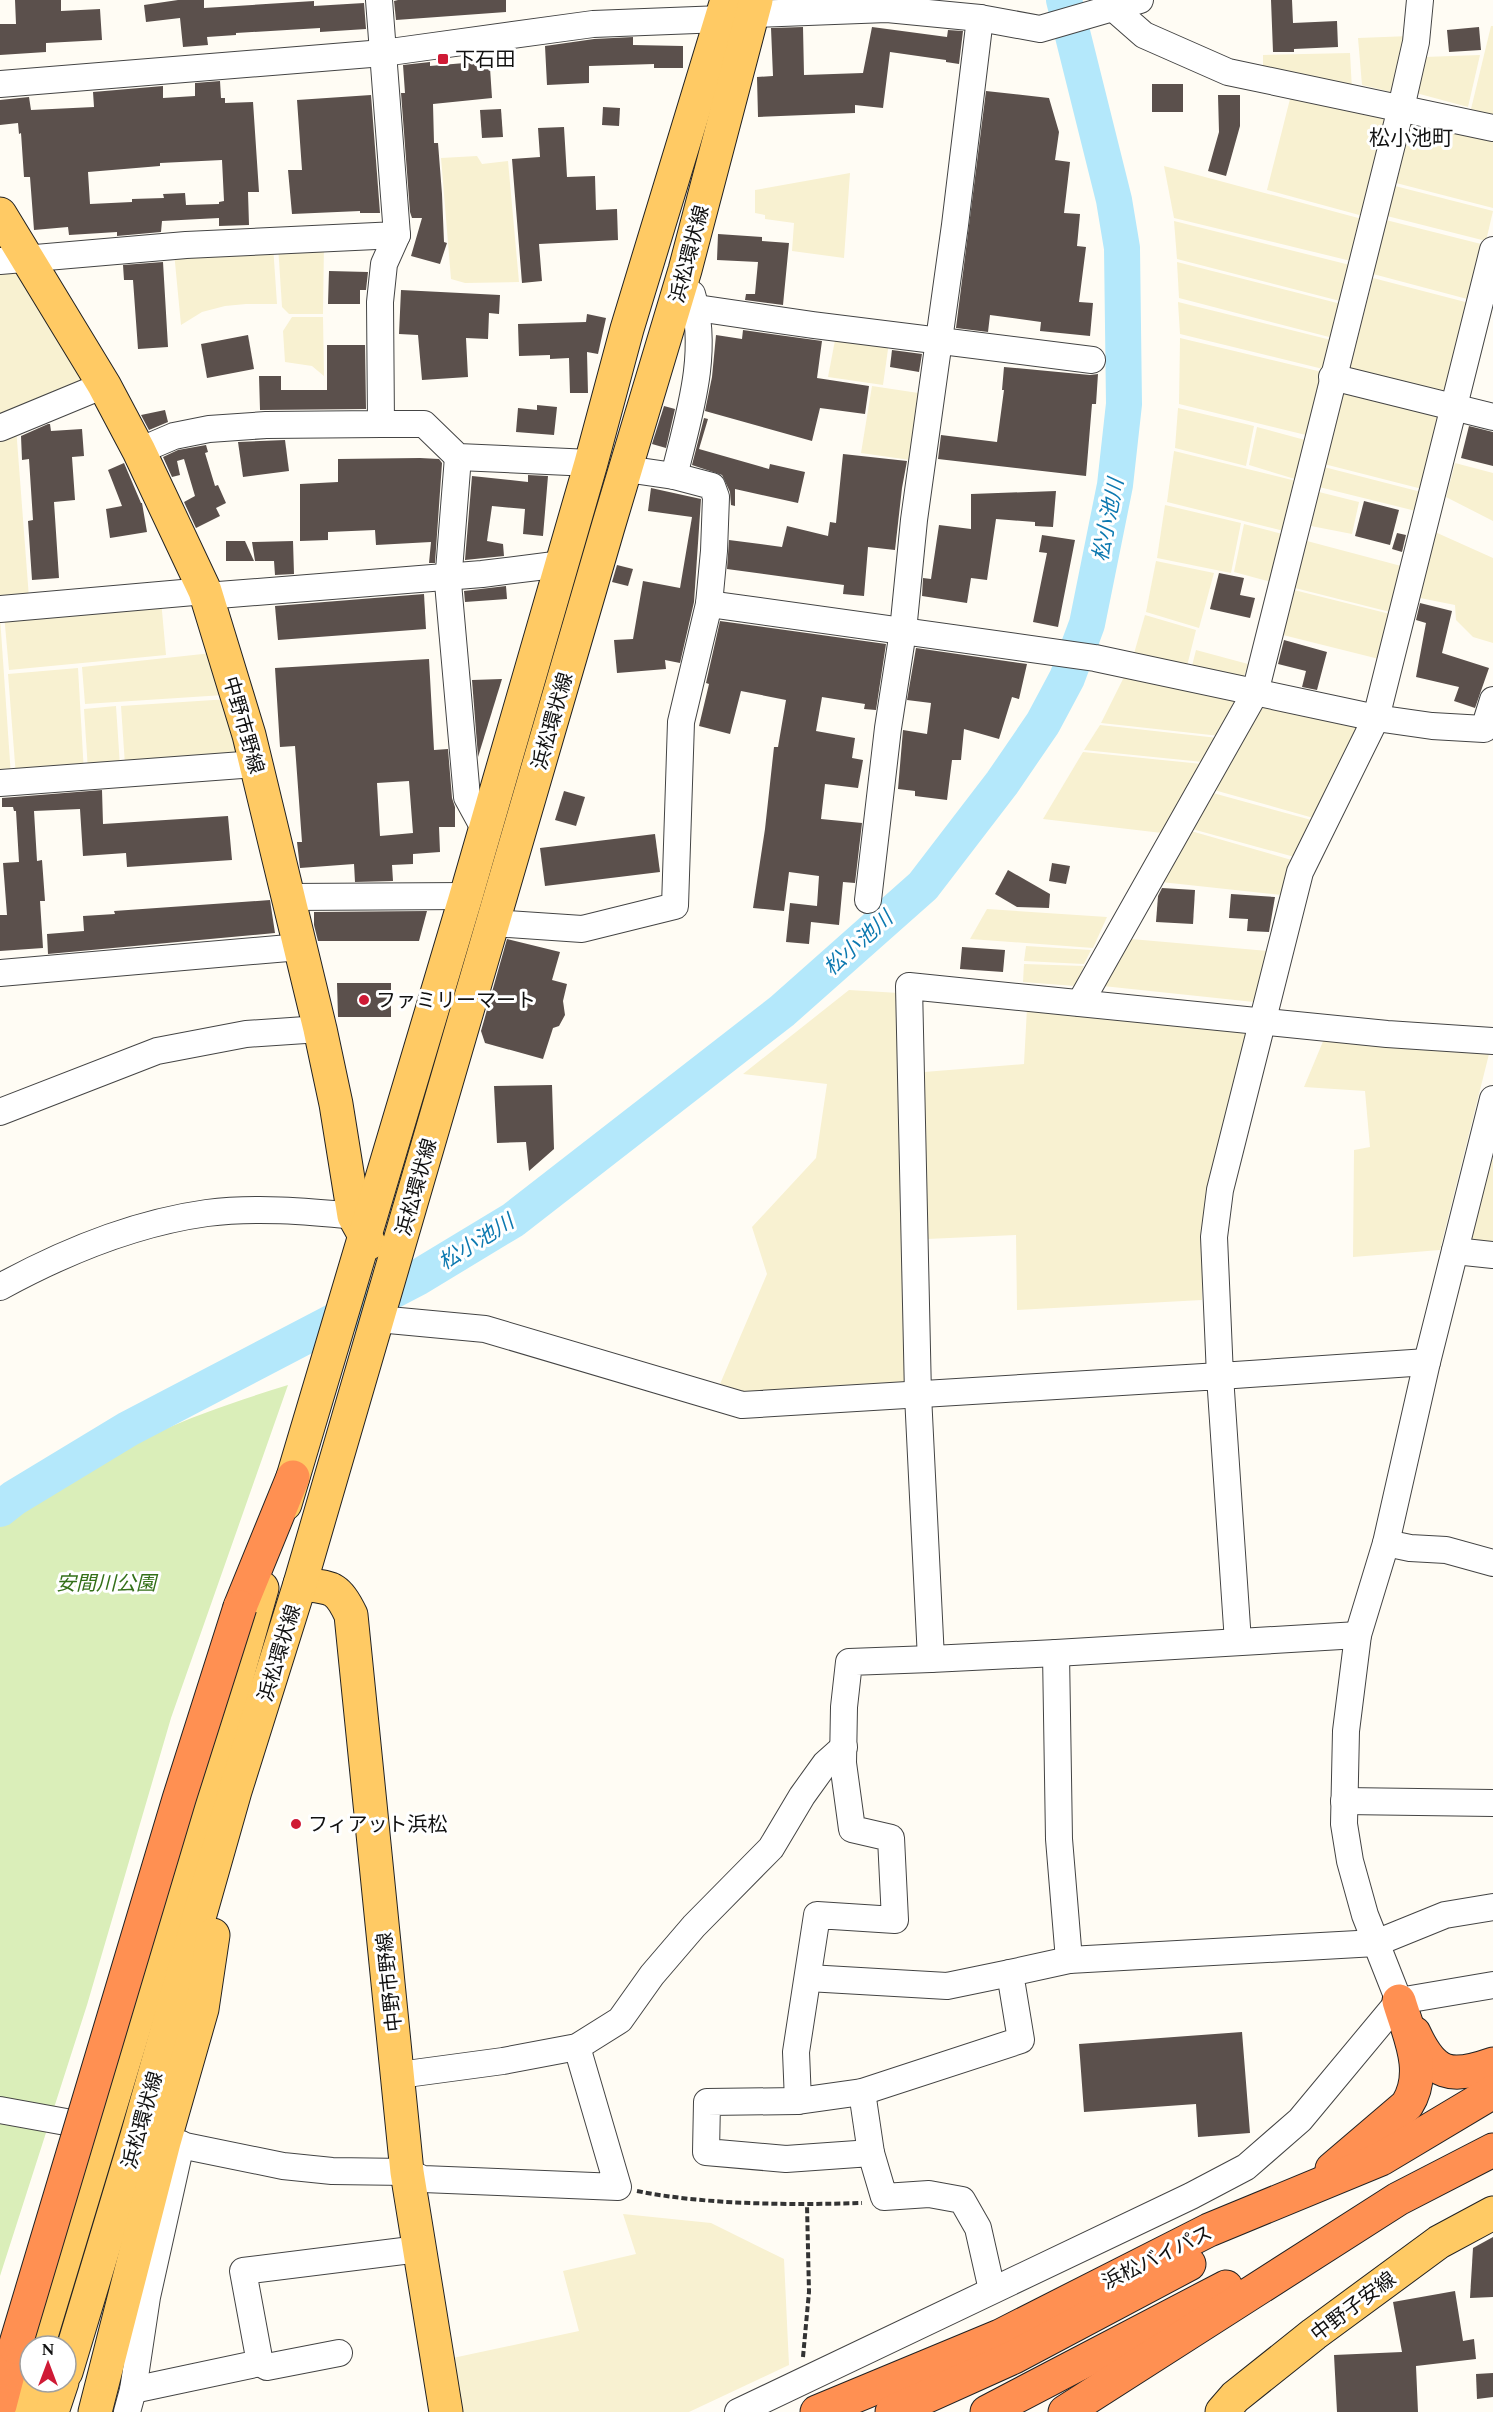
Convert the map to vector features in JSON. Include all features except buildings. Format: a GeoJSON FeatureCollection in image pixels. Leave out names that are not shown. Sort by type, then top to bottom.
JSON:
{"type":"FeatureCollection","features":[{"type":"Feature","properties":{"kind":"highway"},"geometry":{"type":"LineString","coordinates":[[0,2405],[18,2336],[126,1974],[240,1607],[293,1477]]}},
{"type":"Feature","properties":{"kind":"highway"},"geometry":{"type":"LineString","coordinates":[[1399,2001],[1419,2043],[1432,2062],[1445,2072],[1488,2075]]}},
{"type":"Feature","properties":{"kind":"highway"},"geometry":{"type":"LineString","coordinates":[[892,2412],[1014,2357],[1177,2272],[1310,2187],[1390,2121],[1407,2105],[1414,2094],[1418,2083],[1416,2059],[1399,2001]]}},
{"type":"Feature","properties":{"kind":"highway","name":"浜松バイパス"},"geometry":{"type":"LineString","coordinates":[[817,2412],[1000,2336],[1209,2230],[1381,2159],[1488,2075]]}},
{"type":"Feature","properties":{"kind":"highway"},"geometry":{"type":"LineString","coordinates":[[987,2412],[1126,2338],[1493,2150]]}},
{"type":"Feature","properties":{"kind":"highway"},"geometry":{"type":"LineString","coordinates":[[1065,2412],[1398,2199]]}},
{"type":"Feature","properties":{"kind":"main road","name":"浜松環状線"},"geometry":{"type":"LineString","coordinates":[[78,2343],[161,2141],[202,2009],[236,1791],[300,1584],[685,270],[739,8]]}},
{"type":"Feature","properties":{"kind":"main road","name":"浜松環状線"},"geometry":{"type":"LineString","coordinates":[[42,2334],[195,1829],[293,1477],[348,1292],[359,1227],[466,896],[591,463],[627,329],[739,8]]}},
{"type":"Feature","properties":{"kind":"main road","name":"中野市野線"},"geometry":{"type":"LineString","coordinates":[[0,214],[14,260],[104,385],[139,451],[206,594],[256,764],[320,1029],[359,1227]]}},
{"type":"Feature","properties":{"kind":"main road"},"geometry":{"type":"LineString","coordinates":[[359,1227],[393,1268]]}},
{"type":"Feature","properties":{"kind":"main road","name":"中野市野線"},"geometry":{"type":"LineString","coordinates":[[300,1584],[332,1588],[343,1598],[351,1615],[407,2172],[446,2412]]}},
{"type":"Feature","properties":{"kind":"main road"},"geometry":{"type":"LineString","coordinates":[[98,2402],[161,2141]]}},
{"type":"Feature","properties":{"kind":"main road","name":"中野子安線"},"geometry":{"type":"LineString","coordinates":[[1222,2412],[1235,2397],[1314,2334],[1419,2256],[1439,2242],[1493,2213]]}},
{"type":"Feature","properties":{"kind":"main road"},"geometry":{"type":"LineString","coordinates":[[19,2412],[24,2394]]}},
{"type":"Feature","properties":{"kind":"main road"},"geometry":{"type":"LineString","coordinates":[[52,2412],[59,2394]]}},
{"type":"Feature","properties":{"kind":"street"},"geometry":{"type":"LineString","coordinates":[[379,0],[397,234],[384,264],[380,302],[381,424]]}},
{"type":"Feature","properties":{"kind":"street"},"geometry":{"type":"LineString","coordinates":[[0,84],[383,52],[593,24],[739,8],[887,9],[980,18],[1040,28],[1140,0]]}},
{"type":"Feature","properties":{"kind":"street"},"geometry":{"type":"LineString","coordinates":[[1080,1003],[1255,693],[1332,377],[1401,108],[1416,42],[1420,0]]}},
{"type":"Feature","properties":{"kind":"street"},"geometry":{"type":"LineString","coordinates":[[1100,11],[1144,35],[1228,72],[1493,128]]}},
{"type":"Feature","properties":{"kind":"street"},"geometry":{"type":"LineString","coordinates":[[868,900],[888,728],[903,631],[914,520],[980,18]]}},
{"type":"Feature","properties":{"kind":"street"},"geometry":{"type":"LineString","coordinates":[[14,260],[186,245],[397,234]]}},
{"type":"Feature","properties":{"kind":"street"},"geometry":{"type":"LineString","coordinates":[[1238,1642],[1220,1376],[1214,1237],[1220,1190],[1300,872],[1376,718],[1493,250]]}},
{"type":"Feature","properties":{"kind":"street"},"geometry":{"type":"LineString","coordinates":[[674,476],[694,395],[698,336],[697,308],[685,270]]}},
{"type":"Feature","properties":{"kind":"street"},"geometry":{"type":"LineString","coordinates":[[697,308],[1092,360]]}},
{"type":"Feature","properties":{"kind":"street"},"geometry":{"type":"LineString","coordinates":[[1332,377],[1493,417]]}},
{"type":"Feature","properties":{"kind":"street"},"geometry":{"type":"LineString","coordinates":[[0,428],[104,385]]}},
{"type":"Feature","properties":{"kind":"street"},"geometry":{"type":"LineString","coordinates":[[139,451],[174,436],[209,429],[266,425],[424,424],[458,457],[591,463]]}},
{"type":"Feature","properties":{"kind":"street"},"geometry":{"type":"LineString","coordinates":[[458,457],[448,576],[466,797],[485,831]]}},
{"type":"Feature","properties":{"kind":"street"},"geometry":{"type":"LineString","coordinates":[[493,923],[582,929],[675,906],[681,722],[709,604],[716,497],[712,486],[674,476],[626,469]]}},
{"type":"Feature","properties":{"kind":"street"},"geometry":{"type":"LineString","coordinates":[[0,609],[448,576],[562,564]]}},
{"type":"Feature","properties":{"kind":"street"},"geometry":{"type":"LineString","coordinates":[[709,604],[1095,658],[1376,718],[1432,726],[1484,729],[1493,700]]}},
{"type":"Feature","properties":{"kind":"street"},"geometry":{"type":"LineString","coordinates":[[0,783],[256,764]]}},
{"type":"Feature","properties":{"kind":"street"},"geometry":{"type":"LineString","coordinates":[[288,897],[466,896]]}},
{"type":"Feature","properties":{"kind":"street"},"geometry":{"type":"LineString","coordinates":[[0,973],[300,947]]}},
{"type":"Feature","properties":{"kind":"street"},"geometry":{"type":"LineString","coordinates":[[931,1659],[918,1395],[909,986],[1387,1035],[1493,1041]]}},
{"type":"Feature","properties":{"kind":"street"},"geometry":{"type":"LineString","coordinates":[[0,1112],[157,1051],[246,1034],[320,1029]]}},
{"type":"Feature","properties":{"kind":"street"},"geometry":{"type":"LineString","coordinates":[[1399,2001],[1365,1915],[1350,1861],[1344,1824],[1346,1731],[1358,1635],[1386,1543],[1493,1099]]}},
{"type":"Feature","properties":{"kind":"street"},"geometry":{"type":"LineString","coordinates":[[0,1287],[47,1261],[148,1226],[208,1213],[315,1212],[359,1227]]}},
{"type":"Feature","properties":{"kind":"street"},"geometry":{"type":"LineString","coordinates":[[1455,1251],[1493,1255]]}},
{"type":"Feature","properties":{"kind":"street"},"geometry":{"type":"LineString","coordinates":[[378,1317],[485,1329],[742,1405],[1428,1362]]}},
{"type":"Feature","properties":{"kind":"street"},"geometry":{"type":"LineString","coordinates":[[1386,1543],[1410,1548],[1446,1550],[1492,1559]]}},
{"type":"Feature","properties":{"kind":"street"},"geometry":{"type":"LineString","coordinates":[[798,2101],[796,2052],[818,1915],[895,1920],[891,1838],[852,1829],[843,1762],[844,1707],[849,1662],[1056,1653],[1358,1635]]}},
{"type":"Feature","properties":{"kind":"street"},"geometry":{"type":"LineString","coordinates":[[1056,1653],[1059,1839],[1069,1960]]}},
{"type":"Feature","properties":{"kind":"street"},"geometry":{"type":"LineString","coordinates":[[399,2075],[503,2061],[577,2047],[620,2020],[651,1976],[694,1926],[771,1848],[802,1796],[825,1764],[844,1747]]}},
{"type":"Feature","properties":{"kind":"street"},"geometry":{"type":"LineString","coordinates":[[1344,1801],[1493,1803]]}},
{"type":"Feature","properties":{"kind":"street"},"geometry":{"type":"LineString","coordinates":[[808,1978],[947,1986],[1069,1960],[1376,1943],[1445,1915],[1493,1907]]}},
{"type":"Feature","properties":{"kind":"street"},"geometry":{"type":"LineString","coordinates":[[871,2153],[786,2159],[706,2152],[707,2102],[798,2101],[862,2092],[1022,2040],[1010,1973]]}},
{"type":"Feature","properties":{"kind":"street"},"geometry":{"type":"LineString","coordinates":[[738,2412],[1191,2196],[1246,2167],[1300,2120],[1399,2001],[1493,1985]]}},
{"type":"Feature","properties":{"kind":"street"},"geometry":{"type":"LineString","coordinates":[[0,2110],[284,2166],[332,2171],[407,2172],[423,2179],[618,2187],[577,2047]]}},
{"type":"Feature","properties":{"kind":"street"},"geometry":{"type":"LineString","coordinates":[[862,2092],[871,2153],[884,2197],[929,2194],[962,2200],[978,2228],[992,2289]]}},
{"type":"Feature","properties":{"kind":"street"},"geometry":{"type":"LineString","coordinates":[[161,2141],[147,2297],[130,2401],[260,2363],[267,2367],[339,2353]]}},
{"type":"Feature","properties":{"kind":"street"},"geometry":{"type":"LineString","coordinates":[[260,2363],[243,2271],[418,2249]]}},
{"type":"Feature","properties":{"kind":"path"},"geometry":{"type":"LineString","coordinates":[[618,2187],[668,2198],[807,2205],[880,2202],[884,2197]]}},
{"type":"Feature","properties":{"kind":"path"},"geometry":{"type":"LineString","coordinates":[[802,2363],[809,2292],[807,2205]]}},
{"type":"Feature","properties":{"kind":"shaded area"},"geometry":{"type":"Polygon","coordinates":[[[1491,26],[1493,26],[1493,116],[1471,109],[1491,26]]]}},
{"type":"Feature","properties":{"kind":"shaded area"},"geometry":{"type":"Polygon","coordinates":[[[1410,36],[1395,93],[1362,85],[1358,38],[1410,36]]]}},
{"type":"Feature","properties":{"kind":"shaded area"},"geometry":{"type":"Polygon","coordinates":[[[1350,53],[1352,90],[1263,71],[1263,55],[1350,53]]]}},
{"type":"Feature","properties":{"kind":"shaded area"},"geometry":{"type":"Polygon","coordinates":[[[1480,55],[1468,107],[1416,93],[1424,57],[1480,55]]]}},
{"type":"Feature","properties":{"kind":"shaded area"},"geometry":{"type":"Polygon","coordinates":[[[1291,95],[1385,115],[1387,122],[1363,216],[1267,190],[1291,95]]]}},
{"type":"Feature","properties":{"kind":"shaded area"},"geometry":{"type":"Polygon","coordinates":[[[1412,120],[1493,137],[1493,208],[1396,183],[1412,120]]]}},
{"type":"Feature","properties":{"kind":"shaded area"},"geometry":{"type":"Polygon","coordinates":[[[477,156],[482,164],[508,161],[519,282],[465,283],[451,279],[441,158],[477,156]]]}},
{"type":"Feature","properties":{"kind":"shaded area"},"geometry":{"type":"Polygon","coordinates":[[[1164,166],[1362,219],[1351,261],[1174,218],[1164,166]]]}},
{"type":"Feature","properties":{"kind":"shaded area"},"geometry":{"type":"Polygon","coordinates":[[[850,173],[844,258],[792,251],[794,223],[765,219],[765,215],[755,213],[755,190],[850,173]]]}},
{"type":"Feature","properties":{"kind":"shaded area"},"geometry":{"type":"Polygon","coordinates":[[[1395,186],[1493,211],[1486,241],[1387,216],[1395,186]]]}},
{"type":"Feature","properties":{"kind":"shaded area"},"geometry":{"type":"Polygon","coordinates":[[[1386,220],[1485,245],[1471,300],[1373,274],[1386,220]]]}},
{"type":"Feature","properties":{"kind":"shaded area"},"geometry":{"type":"Polygon","coordinates":[[[1174,221],[1350,265],[1340,301],[1177,259],[1174,221]]]}},
{"type":"Feature","properties":{"kind":"shaded area"},"geometry":{"type":"Polygon","coordinates":[[[324,243],[323,314],[289,314],[282,307],[278,245],[324,243]]]}},
{"type":"Feature","properties":{"kind":"shaded area"},"geometry":{"type":"Polygon","coordinates":[[[273,245],[277,304],[225,306],[202,312],[181,325],[174,252],[273,245]]]}},
{"type":"Feature","properties":{"kind":"shaded area"},"geometry":{"type":"Polygon","coordinates":[[[1177,262],[1341,304],[1333,338],[1179,298],[1177,262]]]}},
{"type":"Feature","properties":{"kind":"shaded area"},"geometry":{"type":"Polygon","coordinates":[[[17,264],[90,387],[0,423],[0,266],[17,264]]]}},
{"type":"Feature","properties":{"kind":"shaded area"},"geometry":{"type":"Polygon","coordinates":[[[1373,278],[1473,304],[1451,398],[1349,370],[1373,278]]]}},
{"type":"Feature","properties":{"kind":"shaded area"},"geometry":{"type":"Polygon","coordinates":[[[1178,302],[1331,340],[1323,369],[1180,334],[1178,302]]]}},
{"type":"Feature","properties":{"kind":"shaded area"},"geometry":{"type":"Polygon","coordinates":[[[292,317],[323,317],[324,376],[312,366],[285,362],[283,331],[292,317]]]}},
{"type":"Feature","properties":{"kind":"shaded area"},"geometry":{"type":"Polygon","coordinates":[[[836,335],[889,342],[883,385],[828,377],[836,335]]]}},
{"type":"Feature","properties":{"kind":"shaded area"},"geometry":{"type":"Polygon","coordinates":[[[1180,338],[1322,372],[1306,435],[1179,404],[1180,338]]]}},
{"type":"Feature","properties":{"kind":"shaded area"},"geometry":{"type":"Polygon","coordinates":[[[872,386],[925,394],[917,461],[861,453],[872,386]]]}},
{"type":"Feature","properties":{"kind":"shaded area"},"geometry":{"type":"Polygon","coordinates":[[[1342,390],[1442,412],[1426,490],[1324,464],[1342,390]]]}},
{"type":"Feature","properties":{"kind":"shaded area"},"geometry":{"type":"Polygon","coordinates":[[[1178,408],[1254,426],[1246,466],[1175,448],[1178,408]]]}},
{"type":"Feature","properties":{"kind":"shaded area"},"geometry":{"type":"Polygon","coordinates":[[[16,427],[29,598],[0,600],[0,433],[16,427]]]}},
{"type":"Feature","properties":{"kind":"shaded area"},"geometry":{"type":"Polygon","coordinates":[[[1257,427],[1305,440],[1295,479],[1249,465],[1257,427]]]}},
{"type":"Feature","properties":{"kind":"shaded area"},"geometry":{"type":"Polygon","coordinates":[[[1174,451],[1296,481],[1284,531],[1167,502],[1174,451]]]}},
{"type":"Feature","properties":{"kind":"shaded area"},"geometry":{"type":"Polygon","coordinates":[[[1455,463],[1493,473],[1493,521],[1446,497],[1455,463]]]}},
{"type":"Feature","properties":{"kind":"shaded area"},"geometry":{"type":"Polygon","coordinates":[[[1324,467],[1425,493],[1420,512],[1319,487],[1324,467]]]}},
{"type":"Feature","properties":{"kind":"shaded area"},"geometry":{"type":"Polygon","coordinates":[[[1319,492],[1359,502],[1352,534],[1311,526],[1319,492]]]}},
{"type":"Feature","properties":{"kind":"shaded area"},"geometry":{"type":"Polygon","coordinates":[[[1165,505],[1241,523],[1231,573],[1157,558],[1165,505]]]}},
{"type":"Feature","properties":{"kind":"shaded area"},"geometry":{"type":"Polygon","coordinates":[[[1244,524],[1282,534],[1271,582],[1234,572],[1244,524]]]}},
{"type":"Feature","properties":{"kind":"shaded area"},"geometry":{"type":"Polygon","coordinates":[[[1435,532],[1493,558],[1493,643],[1473,637],[1456,620],[1455,605],[1420,598],[1435,532]]]}},
{"type":"Feature","properties":{"kind":"shaded area"},"geometry":{"type":"Polygon","coordinates":[[[1307,541],[1405,567],[1394,613],[1295,588],[1307,541]]]}},
{"type":"Feature","properties":{"kind":"shaded area"},"geometry":{"type":"Polygon","coordinates":[[[1156,561],[1214,573],[1199,628],[1146,612],[1156,561]]]}},
{"type":"Feature","properties":{"kind":"shaded area"},"geometry":{"type":"Polygon","coordinates":[[[1294,590],[1394,615],[1383,660],[1283,635],[1294,590]]]}},
{"type":"Feature","properties":{"kind":"shaded area"},"geometry":{"type":"Polygon","coordinates":[[[161,600],[166,655],[9,670],[4,614],[161,600]]]}},
{"type":"Feature","properties":{"kind":"shaded area"},"geometry":{"type":"Polygon","coordinates":[[[1145,615],[1196,630],[1186,670],[1133,657],[1145,615]]]}},
{"type":"Feature","properties":{"kind":"shaded area"},"geometry":{"type":"Polygon","coordinates":[[[0,617],[11,776],[0,777],[0,617]]]}},
{"type":"Feature","properties":{"kind":"shaded area"},"geometry":{"type":"Polygon","coordinates":[[[1196,650],[1248,664],[1244,677],[1191,670],[1196,650]]]}},
{"type":"Feature","properties":{"kind":"shaded area"},"geometry":{"type":"Polygon","coordinates":[[[212,653],[224,695],[85,704],[82,667],[212,653]]]}},
{"type":"Feature","properties":{"kind":"shaded area"},"geometry":{"type":"Polygon","coordinates":[[[78,668],[84,773],[16,776],[8,674],[78,668]]]}},
{"type":"Feature","properties":{"kind":"shaded area"},"geometry":{"type":"Polygon","coordinates":[[[1127,671],[1240,702],[1220,736],[1101,723],[1127,671]]]}},
{"type":"Feature","properties":{"kind":"shaded area"},"geometry":{"type":"Polygon","coordinates":[[[229,699],[245,757],[125,765],[121,706],[229,699]]]}},
{"type":"Feature","properties":{"kind":"shaded area"},"geometry":{"type":"Polygon","coordinates":[[[1263,703],[1361,724],[1317,819],[1214,790],[1263,703]]]}},
{"type":"Feature","properties":{"kind":"shaded area"},"geometry":{"type":"Polygon","coordinates":[[[116,706],[120,766],[88,770],[84,709],[116,706]]]}},
{"type":"Feature","properties":{"kind":"shaded area"},"geometry":{"type":"Polygon","coordinates":[[[1100,725],[1218,738],[1203,762],[1084,750],[1100,725]]]}},
{"type":"Feature","properties":{"kind":"shaded area"},"geometry":{"type":"Polygon","coordinates":[[[1083,752],[1202,764],[1162,833],[1043,819],[1083,752]]]}},
{"type":"Feature","properties":{"kind":"shaded area"},"geometry":{"type":"Polygon","coordinates":[[[1213,793],[1315,821],[1298,858],[1192,829],[1213,793]]]}},
{"type":"Feature","properties":{"kind":"shaded area"},"geometry":{"type":"Polygon","coordinates":[[[1191,831],[1295,861],[1282,895],[1161,882],[1191,831]]]}},
{"type":"Feature","properties":{"kind":"shaded area"},"geometry":{"type":"Polygon","coordinates":[[[987,909],[1107,917],[1093,948],[970,939],[987,909]]]}},
{"type":"Feature","properties":{"kind":"shaded area"},"geometry":{"type":"Polygon","coordinates":[[[1131,939],[1268,951],[1254,1002],[1103,986],[1131,939]]]}},
{"type":"Feature","properties":{"kind":"shaded area"},"geometry":{"type":"Polygon","coordinates":[[[1026,946],[1091,950],[1084,964],[1024,961],[1026,946]]]}},
{"type":"Feature","properties":{"kind":"shaded area"},"geometry":{"type":"Polygon","coordinates":[[[1024,964],[1084,966],[1075,986],[1023,982],[1024,964]]]}},
{"type":"Feature","properties":{"kind":"shaded area"},"geometry":{"type":"Polygon","coordinates":[[[849,990],[899,993],[908,1382],[741,1394],[720,1384],[767,1274],[752,1227],[816,1158],[827,1084],[743,1074],[849,990]]]}},
{"type":"Feature","properties":{"kind":"shaded area"},"geometry":{"type":"Polygon","coordinates":[[[1027,1008],[1251,1029],[1202,1224],[1202,1300],[1017,1310],[1016,1235],[927,1239],[924,1072],[1024,1064],[1027,1008]]]}},
{"type":"Feature","properties":{"kind":"shaded area"},"geometry":{"type":"Polygon","coordinates":[[[1324,1039],[1489,1054],[1440,1250],[1353,1257],[1354,1150],[1370,1147],[1365,1091],[1304,1087],[1324,1039]]]}},
{"type":"Feature","properties":{"kind":"shaded area"},"geometry":{"type":"Polygon","coordinates":[[[1493,1147],[1493,1243],[1469,1241],[1493,1147]]]}},
{"type":"Feature","properties":{"kind":"shaded area"},"geometry":{"type":"Polygon","coordinates":[[[623,2214],[711,2223],[784,2259],[789,2365],[689,2412],[463,2412],[448,2359],[579,2331],[563,2271],[636,2254],[623,2214]]]}},
{"type":"Feature","properties":{"kind":"green space","name":"安間川公園"},"geometry":{"type":"Polygon","coordinates":[[[288,1385],[171,1718],[87,2005],[0,2276],[0,1525],[95,1466],[154,1434],[203,1413],[288,1385]]]}},
{"type":"Feature","properties":{"kind":"waterway","name":"松小池川"},"geometry":{"type":"LineString","coordinates":[[0,1509],[14,1498],[128,1429],[417,1278],[513,1220],[782,1011],[923,886],[1002,783],[1043,723],[1067,678],[1087,624],[1115,485],[1124,404],[1122,248],[1114,200],[1064,0]]}},
{"type":"Feature","properties":{"kind":"place","name":"下石田"},"geometry":{"type":"Point","coordinates":[443,59]}},
{"type":"Feature","properties":{"kind":"place","name":"ファミリーマート"},"geometry":{"type":"Point","coordinates":[364,1000]}},
{"type":"Feature","properties":{"kind":"place","name":"フィアット浜松"},"geometry":{"type":"Point","coordinates":[296,1824]}},
{"type":"Feature","properties":{"kind":"district","name":"松小池町"},"geometry":{"type":"Point","coordinates":[1411,138]}}]}
